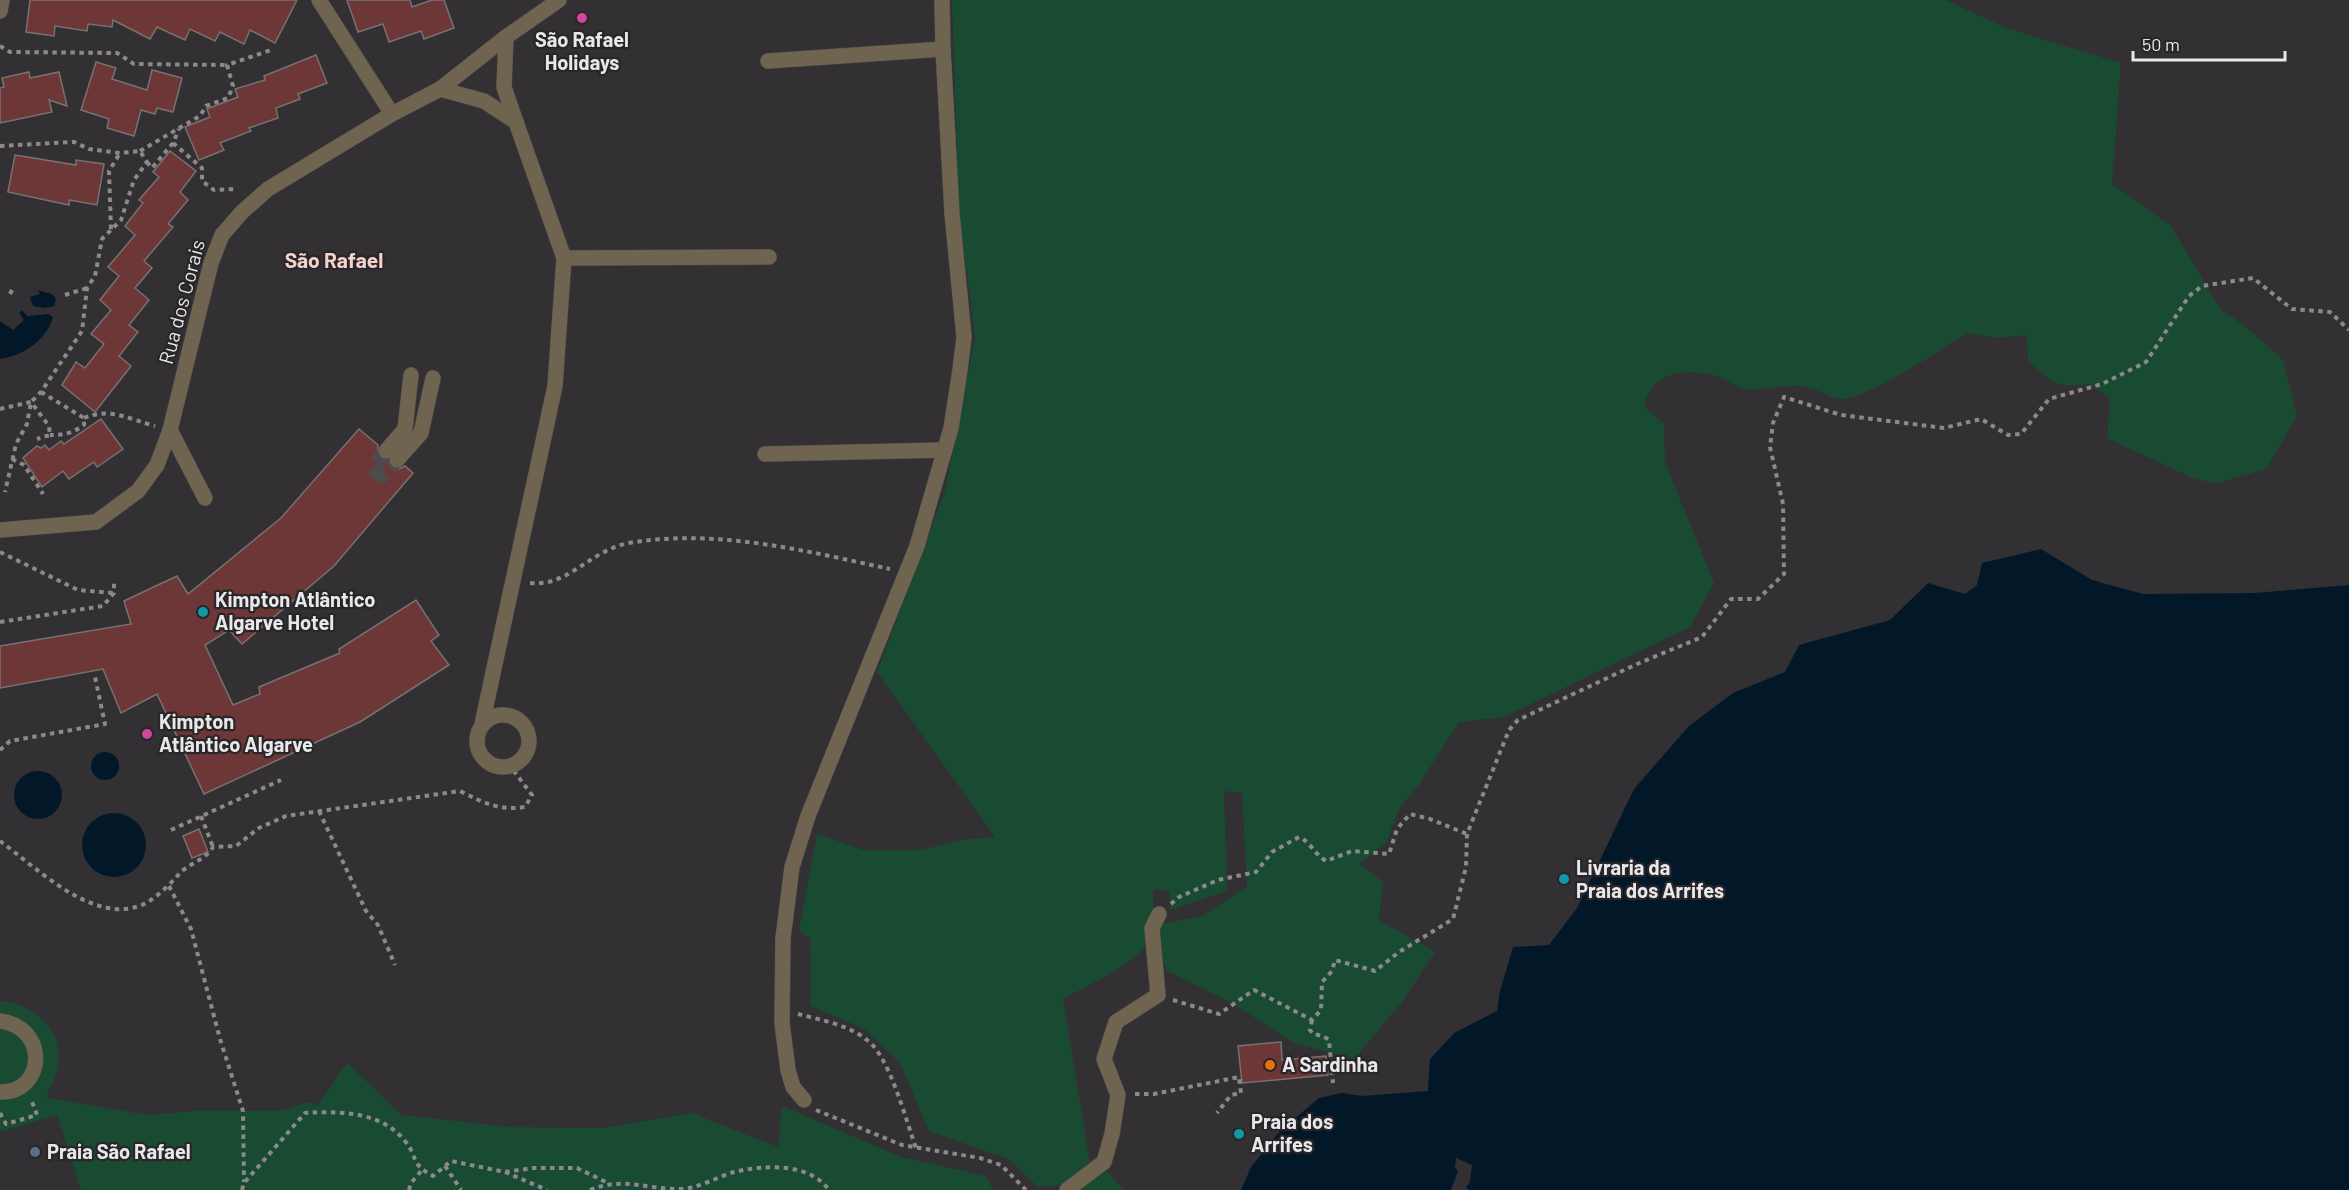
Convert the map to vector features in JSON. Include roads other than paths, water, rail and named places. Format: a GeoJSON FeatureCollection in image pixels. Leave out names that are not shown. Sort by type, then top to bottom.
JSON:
{"type":"FeatureCollection","features":[{"type":"Feature","properties":{"kind":"street"},"geometry":{"type":"LineString","coordinates":[[0,11],[2,0]]}},
{"type":"Feature","properties":{"kind":"street"},"geometry":{"type":"LineString","coordinates":[[319,0],[392,114]]}},
{"type":"Feature","properties":{"kind":"street","name":"Rua dos Corais"},"geometry":{"type":"LineString","coordinates":[[0,530],[96,522],[138,491],[157,465],[170,430],[211,263],[222,235],[242,212],[268,189],[392,114],[440,89],[506,37],[559,0]]}},
{"type":"Feature","properties":{"kind":"street"},"geometry":{"type":"LineString","coordinates":[[804,1100],[794,1087],[788,1070],[782,1010],[785,903],[800,837],[928,513],[951,428],[964,337],[952,213],[942,0]]}},
{"type":"Feature","properties":{"kind":"street"},"geometry":{"type":"LineString","coordinates":[[483,724],[490,718],[509,715],[525,727],[529,736],[526,755],[510,766],[491,765],[478,752],[477,732],[483,724],[555,386],[564,258],[504,87],[506,37]]}},
{"type":"Feature","properties":{"kind":"street"},"geometry":{"type":"LineString","coordinates":[[768,61],[943,49]]}},
{"type":"Feature","properties":{"kind":"street"},"geometry":{"type":"LineString","coordinates":[[440,89],[484,101],[516,122]]}},
{"type":"Feature","properties":{"kind":"street"},"geometry":{"type":"LineString","coordinates":[[564,258],[769,257]]}},
{"type":"Feature","properties":{"kind":"street"},"geometry":{"type":"LineString","coordinates":[[411,375],[405,429],[391,455],[421,433],[433,378]]}},
{"type":"Feature","properties":{"kind":"street"},"geometry":{"type":"LineString","coordinates":[[170,430],[205,498]]}},
{"type":"Feature","properties":{"kind":"street"},"geometry":{"type":"LineString","coordinates":[[765,454],[944,450]]}},
{"type":"Feature","properties":{"kind":"street"},"geometry":{"type":"LineString","coordinates":[[1068,1190],[1104,1162],[1112,1134],[1118,1095],[1104,1059],[1116,1023],[1158,995],[1152,928],[1159,914]]}},
{"type":"Feature","properties":{"kind":"street"},"geometry":{"type":"LineString","coordinates":[[0,1021],[14,1023],[25,1030],[33,1041],[36,1054],[35,1067],[29,1078],[13,1090],[0,1092]]}},
{"type":"Feature","properties":{"kind":"water"},"geometry":{"type":"Polygon","coordinates":[[[37,290],[52,294],[56,299],[54,306],[45,308],[33,306],[30,297],[40,294],[37,290]]]}},
{"type":"Feature","properties":{"kind":"water"},"geometry":{"type":"Polygon","coordinates":[[[22,310],[27,316],[48,314],[53,317],[45,333],[33,346],[0,359],[0,321],[13,330],[24,320],[19,313],[22,310]]]}},
{"type":"Feature","properties":{"kind":"water"},"geometry":{"type":"Polygon","coordinates":[[[2041,549],[2092,580],[2143,594],[2254,593],[2349,585],[2349,1190],[1469,1190],[1466,1187],[1470,1182],[1472,1165],[1456,1158],[1455,1168],[1458,1171],[1451,1190],[1241,1190],[1251,1167],[1280,1131],[1319,1098],[1342,1093],[1362,1096],[1428,1091],[1430,1059],[1454,1033],[1497,1011],[1500,991],[1513,947],[1549,945],[1577,908],[1634,789],[1689,726],[1733,693],[1785,672],[1799,645],[1890,620],[1928,583],[1965,594],[1977,585],[1982,563],[2041,549]]]}},
{"type":"Feature","properties":{"kind":"water"},"geometry":{"type":"Polygon","coordinates":[[[105,752],[115,756],[119,766],[115,776],[105,780],[95,776],[91,766],[95,756],[105,752]]]}},
{"type":"Feature","properties":{"kind":"water"},"geometry":{"type":"Polygon","coordinates":[[[33,771],[43,771],[58,781],[62,795],[61,804],[52,815],[43,819],[33,819],[18,809],[14,800],[14,790],[24,775],[33,771]]]}},
{"type":"Feature","properties":{"kind":"water"},"geometry":{"type":"Polygon","coordinates":[[[108,813],[120,813],[137,822],[144,833],[146,845],[144,857],[137,868],[120,877],[108,877],[96,872],[87,863],[82,851],[82,839],[87,827],[96,818],[108,813]]]}},
{"type":"Feature","properties":{"kind":"tunnel"},"geometry":{"type":"LineString","coordinates":[[386,451],[372,468],[382,476],[397,460]]}},
{"type":"Feature","properties":{"kind":"place","name":"São Rafael Holidays"},"geometry":{"type":"Point","coordinates":[582,18]}},
{"type":"Feature","properties":{"kind":"place","name":"Kimpton Atlântico Algarve Hotel"},"geometry":{"type":"Point","coordinates":[203,612]}},
{"type":"Feature","properties":{"kind":"place","name":"Kimpton Atlântico Algarve"},"geometry":{"type":"Point","coordinates":[147,734]}},
{"type":"Feature","properties":{"kind":"place","name":"Livraria da Praia dos Arrifes"},"geometry":{"type":"Point","coordinates":[1564,879]}},
{"type":"Feature","properties":{"kind":"place","name":"A Sardinha"},"geometry":{"type":"Point","coordinates":[1270,1065]}},
{"type":"Feature","properties":{"kind":"place","name":"Praia dos Arrifes"},"geometry":{"type":"Point","coordinates":[1239,1134]}},
{"type":"Feature","properties":{"kind":"place","name":"Praia São Rafael"},"geometry":{"type":"Point","coordinates":[35,1152]}},
{"type":"Feature","properties":{"kind":"district","name":"São Rafael"},"geometry":{"type":"Point","coordinates":[334,261]}}]}
